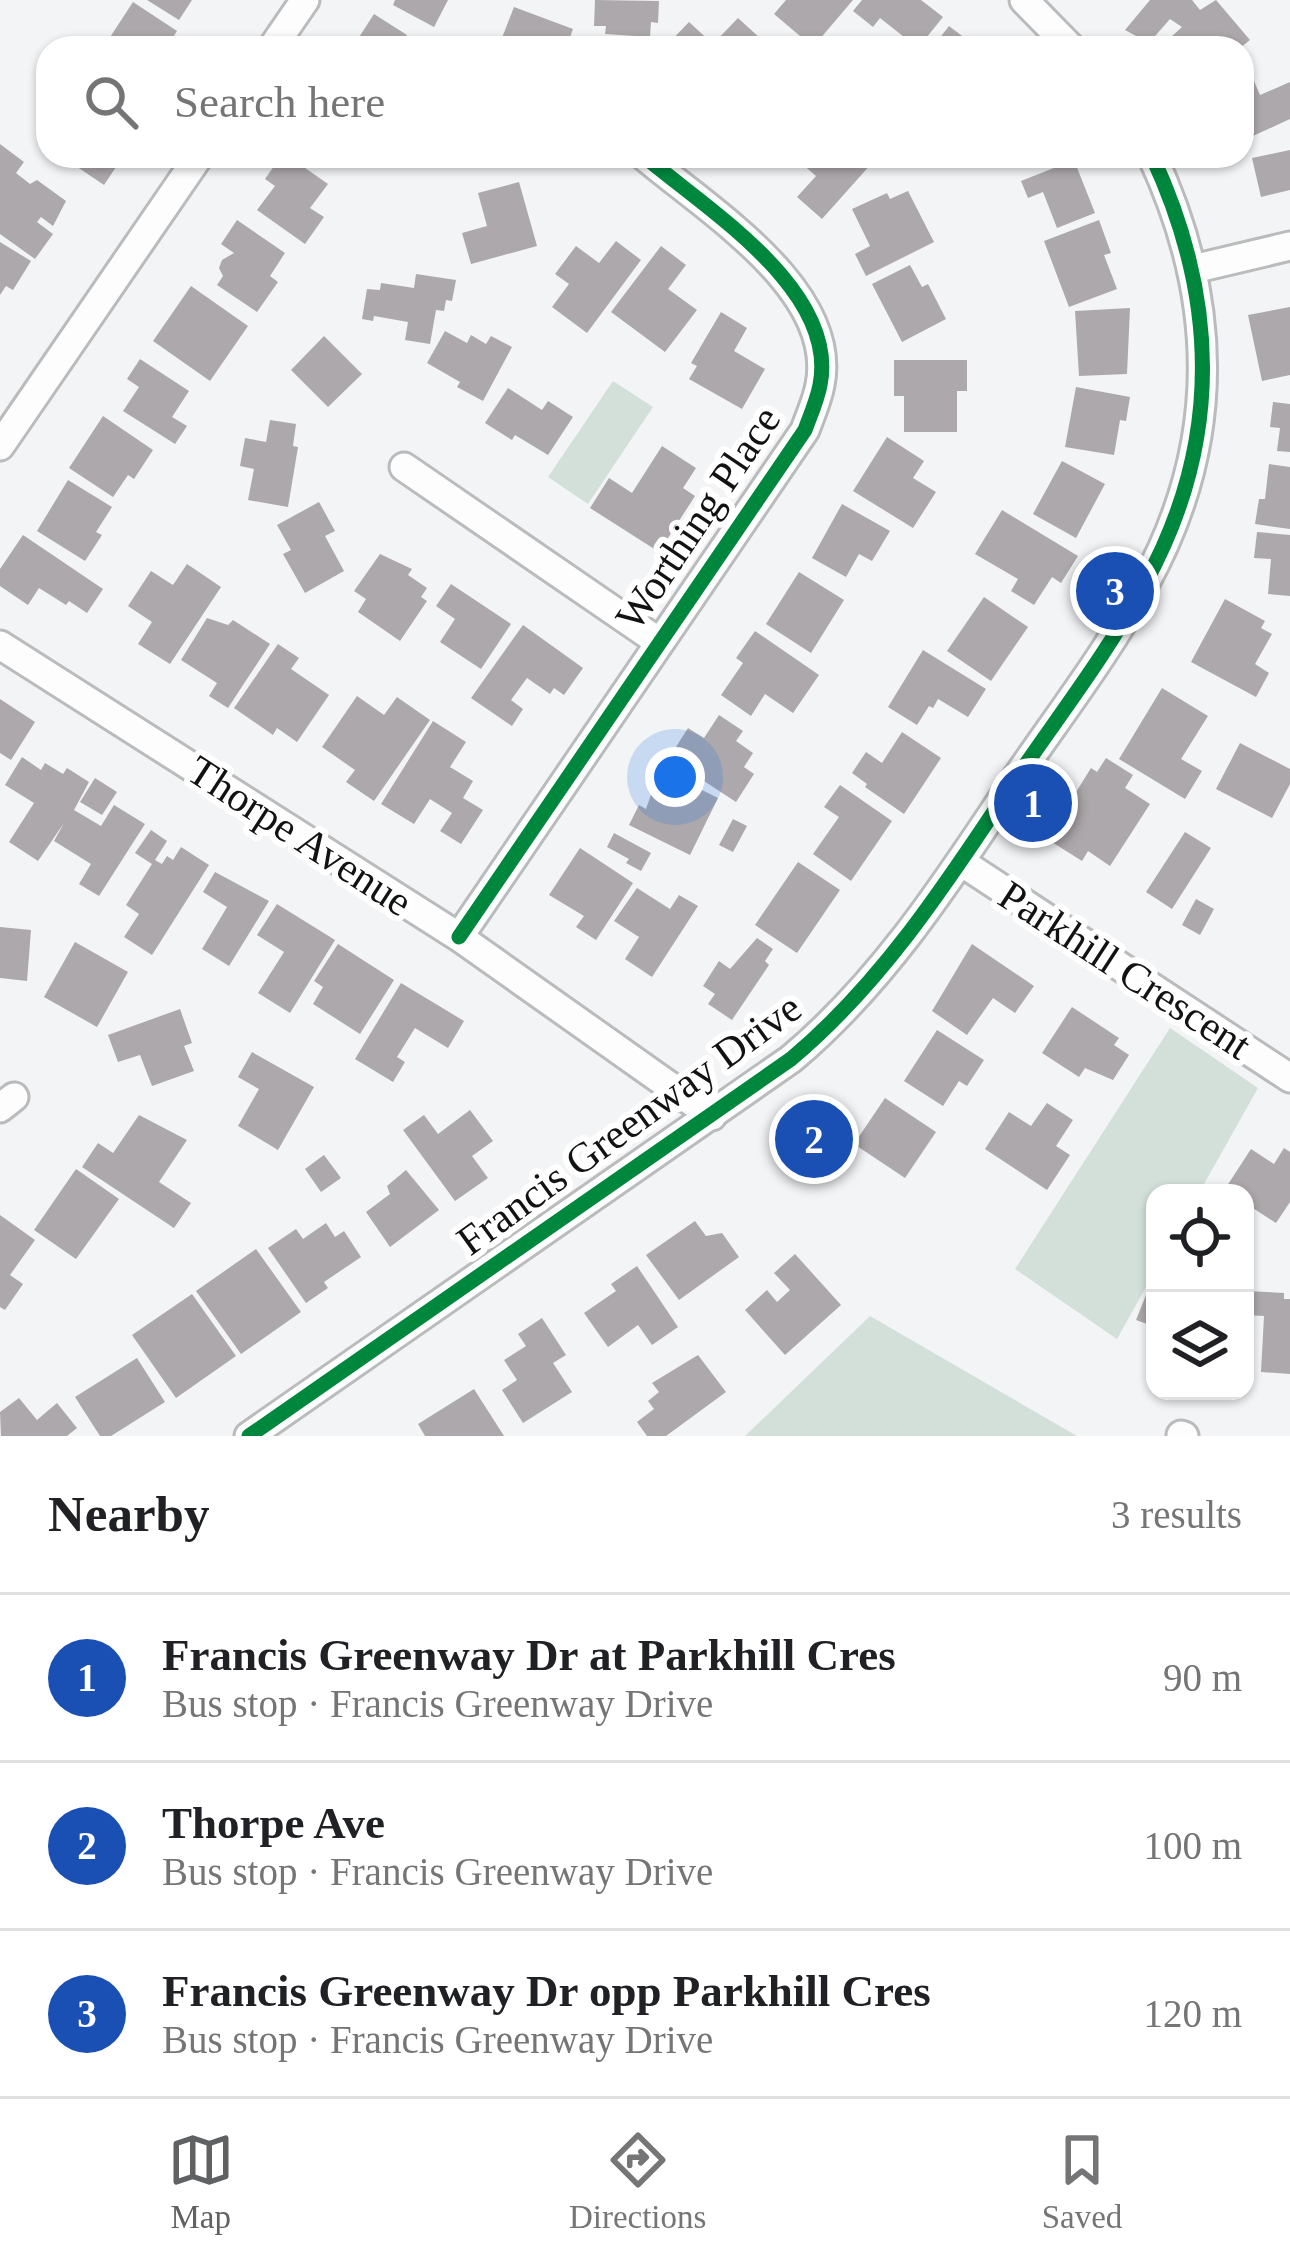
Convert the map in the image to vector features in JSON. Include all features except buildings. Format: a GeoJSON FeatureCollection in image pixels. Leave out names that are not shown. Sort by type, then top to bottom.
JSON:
{"type":"FeatureCollection","features":[{"type":"Feature","properties":{"kind":"street"},"geometry":{"type":"LineString","coordinates":[[280,36],[305,0]]}},
{"type":"Feature","properties":{"kind":"street"},"geometry":{"type":"LineString","coordinates":[[1024,0],[1059,36]]}},
{"type":"Feature","properties":{"kind":"street"},"geometry":{"type":"LineString","coordinates":[[0,446],[191,168]]}},
{"type":"Feature","properties":{"kind":"street","name":"Worthing Place"},"geometry":{"type":"LineString","coordinates":[[459,937],[806,430],[821,382],[817,338],[803,303],[780,271],[658,168]]}},
{"type":"Feature","properties":{"kind":"street","name":"Francis Greenway Drive"},"geometry":{"type":"LineString","coordinates":[[249,1436],[790,1059],[857,999],[961,862],[1127,613],[1172,524],[1194,452],[1201,408],[1203,332],[1192,269],[1158,168]]}},
{"type":"Feature","properties":{"kind":"street"},"geometry":{"type":"LineString","coordinates":[[1192,269],[1290,246]]}},
{"type":"Feature","properties":{"kind":"street"},"geometry":{"type":"LineString","coordinates":[[404,467],[659,642]]}},
{"type":"Feature","properties":{"kind":"street","name":"Thorpe Avenue"},"geometry":{"type":"LineString","coordinates":[[0,645],[459,937],[712,1116]]}},
{"type":"Feature","properties":{"kind":"street","name":"Parkhill Crescent"},"geometry":{"type":"LineString","coordinates":[[961,862],[1290,1078]]}},
{"type":"Feature","properties":{"kind":"shaded area"},"geometry":{"type":"Polygon","coordinates":[[[613,381],[653,407],[588,504],[548,477],[613,381]]]}},
{"type":"Feature","properties":{"kind":"shaded area"},"geometry":{"type":"Polygon","coordinates":[[[1170,1028],[1258,1088],[1204,1184],[1146,1184],[1146,1287],[1117,1339],[1015,1269],[1170,1028]]]}},
{"type":"Feature","properties":{"kind":"shaded area"},"geometry":{"type":"Polygon","coordinates":[[[870,1316],[1077,1436],[745,1436],[870,1316]]]}},
{"type":"Feature","properties":{"kind":"cycle path"},"geometry":{"type":"LineString","coordinates":[[459,937],[805,430],[819,391],[820,350],[809,317],[789,285],[732,227],[659,168]]}},
{"type":"Feature","properties":{"kind":"cycle path"},"geometry":{"type":"LineString","coordinates":[[249,1436],[791,1059],[855,998],[938,893],[1130,611],[1169,532],[1188,479],[1202,372],[1199,318],[1190,264],[1157,168]]}},
{"type":"Feature","properties":{"kind":"place","name":"Francis Greenway Dr opp Parkhill Cres"},"geometry":{"type":"Point","coordinates":[1115,591]}},
{"type":"Feature","properties":{"kind":"place","name":"Francis Greenway Dr at Parkhill Cres"},"geometry":{"type":"Point","coordinates":[1033,803]}},
{"type":"Feature","properties":{"kind":"place","name":"Thorpe Ave"},"geometry":{"type":"Point","coordinates":[814,1139]}}]}
